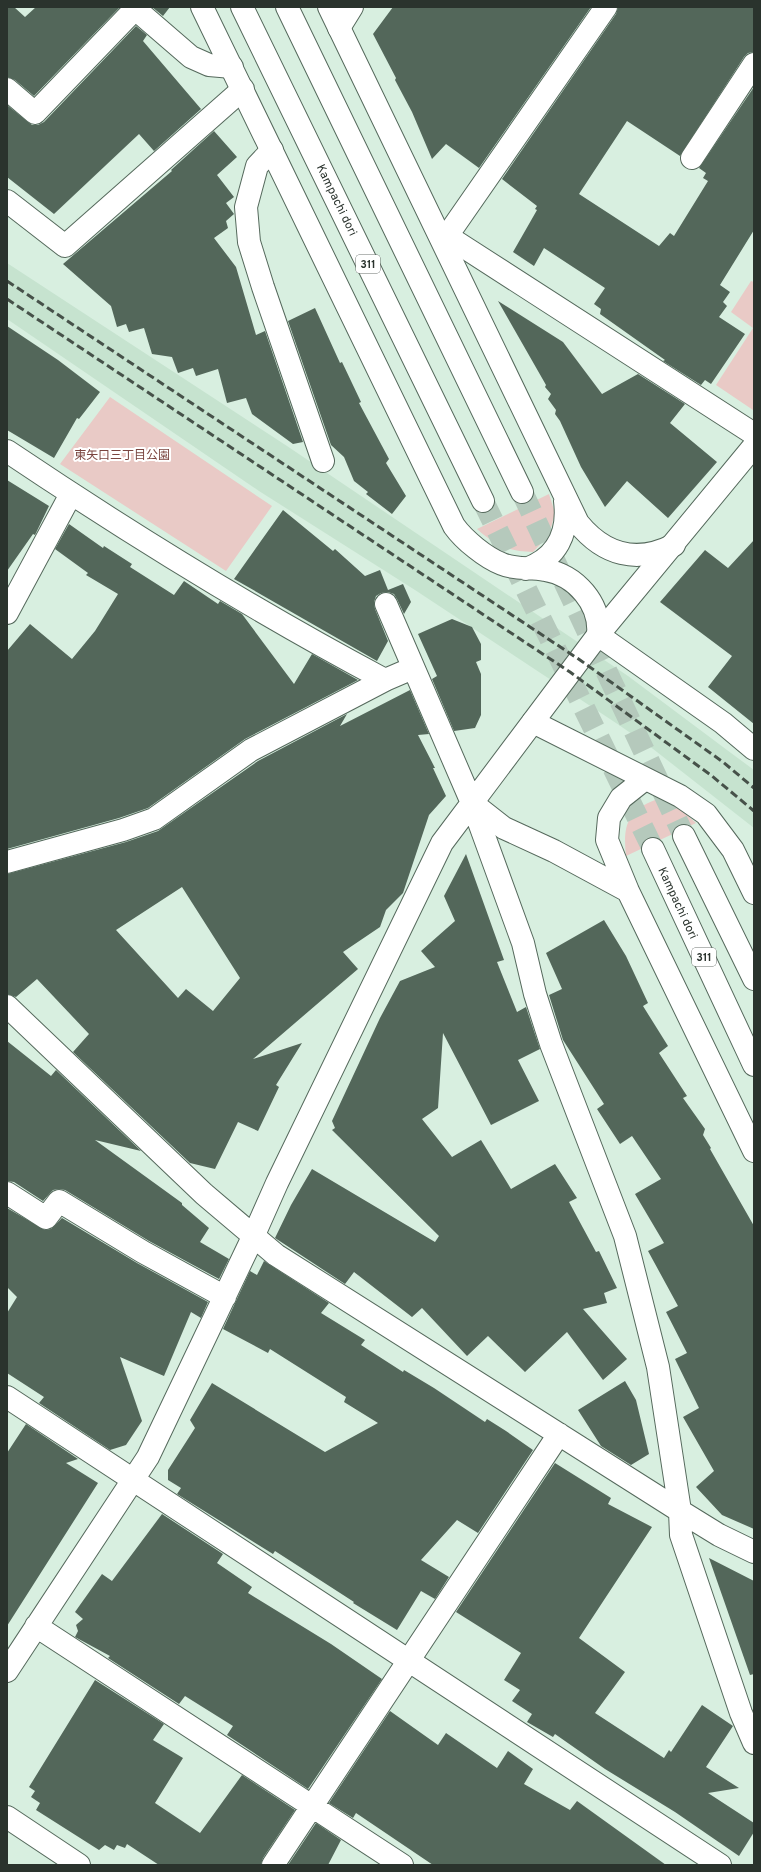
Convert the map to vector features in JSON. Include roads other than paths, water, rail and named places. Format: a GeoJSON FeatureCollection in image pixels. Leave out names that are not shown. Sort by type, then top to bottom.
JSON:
{"type":"FeatureCollection","features":[{"type":"Feature","properties":{"kind":"street"},"geometry":{"type":"LineString","coordinates":[[202,7],[454,526],[469,542],[501,564],[526,569],[545,570],[561,575],[582,591],[591,601],[599,623],[598,635]]}},
{"type":"Feature","properties":{"kind":"street","name":"Kampachi dori"},"geometry":{"type":"LineString","coordinates":[[242,7],[483,501]]}},
{"type":"Feature","properties":{"kind":"street"},"geometry":{"type":"LineString","coordinates":[[287,7],[522,492]]}},
{"type":"Feature","properties":{"kind":"street"},"geometry":{"type":"LineString","coordinates":[[329,7],[444,237],[578,524],[596,542],[608,549],[635,555],[661,551],[674,545]]}},
{"type":"Feature","properties":{"kind":"street"},"geometry":{"type":"LineString","coordinates":[[339,28],[352,7]]}},
{"type":"Feature","properties":{"kind":"street"},"geometry":{"type":"LineString","coordinates":[[444,237],[606,7]]}},
{"type":"Feature","properties":{"kind":"street"},"geometry":{"type":"LineString","coordinates":[[7,89],[35,113],[134,8],[191,57],[209,65],[232,67]]}},
{"type":"Feature","properties":{"kind":"street"},"geometry":{"type":"LineString","coordinates":[[692,158],[754,64]]}},
{"type":"Feature","properties":{"kind":"street"},"geometry":{"type":"LineString","coordinates":[[7,200],[65,246],[243,89]]}},
{"type":"Feature","properties":{"kind":"street"},"geometry":{"type":"LineString","coordinates":[[272,150],[257,166],[246,207],[249,242],[323,461]]}},
{"type":"Feature","properties":{"kind":"street"},"geometry":{"type":"LineString","coordinates":[[444,237],[754,434]]}},
{"type":"Feature","properties":{"kind":"street"},"geometry":{"type":"LineString","coordinates":[[7,1671],[148,1456],[225,1297],[277,1183],[442,843],[598,635],[674,545],[754,446]]}},
{"type":"Feature","properties":{"kind":"street"},"geometry":{"type":"LineString","coordinates":[[7,451],[71,494],[293,631],[385,680]]}},
{"type":"Feature","properties":{"kind":"street"},"geometry":{"type":"LineString","coordinates":[[7,613],[71,494]]}},
{"type":"Feature","properties":{"kind":"street"},"geometry":{"type":"LineString","coordinates":[[526,569],[539,564],[550,556],[559,544],[565,530],[567,513],[565,496]]}},
{"type":"Feature","properties":{"kind":"street"},"geometry":{"type":"LineString","coordinates":[[386,604],[472,803],[523,943],[535,994],[551,1044],[625,1236],[658,1367],[680,1511],[681,1535],[742,1713],[754,1743]]}},
{"type":"Feature","properties":{"kind":"street"},"geometry":{"type":"LineString","coordinates":[[598,635],[723,723],[754,749]]}},
{"type":"Feature","properties":{"kind":"street"},"geometry":{"type":"LineString","coordinates":[[7,862],[123,830],[154,819],[251,750],[385,680],[413,668]]}},
{"type":"Feature","properties":{"kind":"street"},"geometry":{"type":"LineString","coordinates":[[533,722],[680,796],[706,814],[733,850],[754,893]]}},
{"type":"Feature","properties":{"kind":"street"},"geometry":{"type":"LineString","coordinates":[[645,779],[621,798],[609,818],[607,840],[628,891],[754,1151]]}},
{"type":"Feature","properties":{"kind":"street"},"geometry":{"type":"LineString","coordinates":[[472,803],[504,828],[554,851],[628,891]]}},
{"type":"Feature","properties":{"kind":"street"},"geometry":{"type":"LineString","coordinates":[[684,836],[754,979]]}},
{"type":"Feature","properties":{"kind":"street","name":"Kampachi dori"},"geometry":{"type":"LineString","coordinates":[[653,849],[754,1065]]}},
{"type":"Feature","properties":{"kind":"street"},"geometry":{"type":"LineString","coordinates":[[7,1006],[204,1194],[276,1256],[680,1511],[719,1535],[754,1552]]}},
{"type":"Feature","properties":{"kind":"street"},"geometry":{"type":"LineString","coordinates":[[7,1193],[46,1218],[59,1201],[144,1252],[225,1297]]}},
{"type":"Feature","properties":{"kind":"street"},"geometry":{"type":"LineString","coordinates":[[7,1397],[720,1865]]}},
{"type":"Feature","properties":{"kind":"street"},"geometry":{"type":"LineString","coordinates":[[273,1865],[559,1434]]}},
{"type":"Feature","properties":{"kind":"street"},"geometry":{"type":"LineString","coordinates":[[36,1626],[402,1865]]}},
{"type":"Feature","properties":{"kind":"street"},"geometry":{"type":"LineString","coordinates":[[7,1817],[79,1865]]}},
{"type":"Feature","properties":{"kind":"tunnel"},"geometry":{"type":"LineString","coordinates":[[522,492],[684,836]]}},
{"type":"Feature","properties":{"kind":"tunnel"},"geometry":{"type":"LineString","coordinates":[[483,501],[653,849]]}},
{"type":"Feature","properties":{"kind":"railway"},"geometry":{"type":"LineString","coordinates":[[7,281],[580,660],[723,762],[754,788]]}},
{"type":"Feature","properties":{"kind":"railway"},"geometry":{"type":"LineString","coordinates":[[7,299],[570,672],[712,776],[754,811]]}},
{"type":"Feature","properties":{"kind":"park label","name":"東矢口三丁目公園"},"geometry":{"type":"Point","coordinates":[122,455]}}]}
